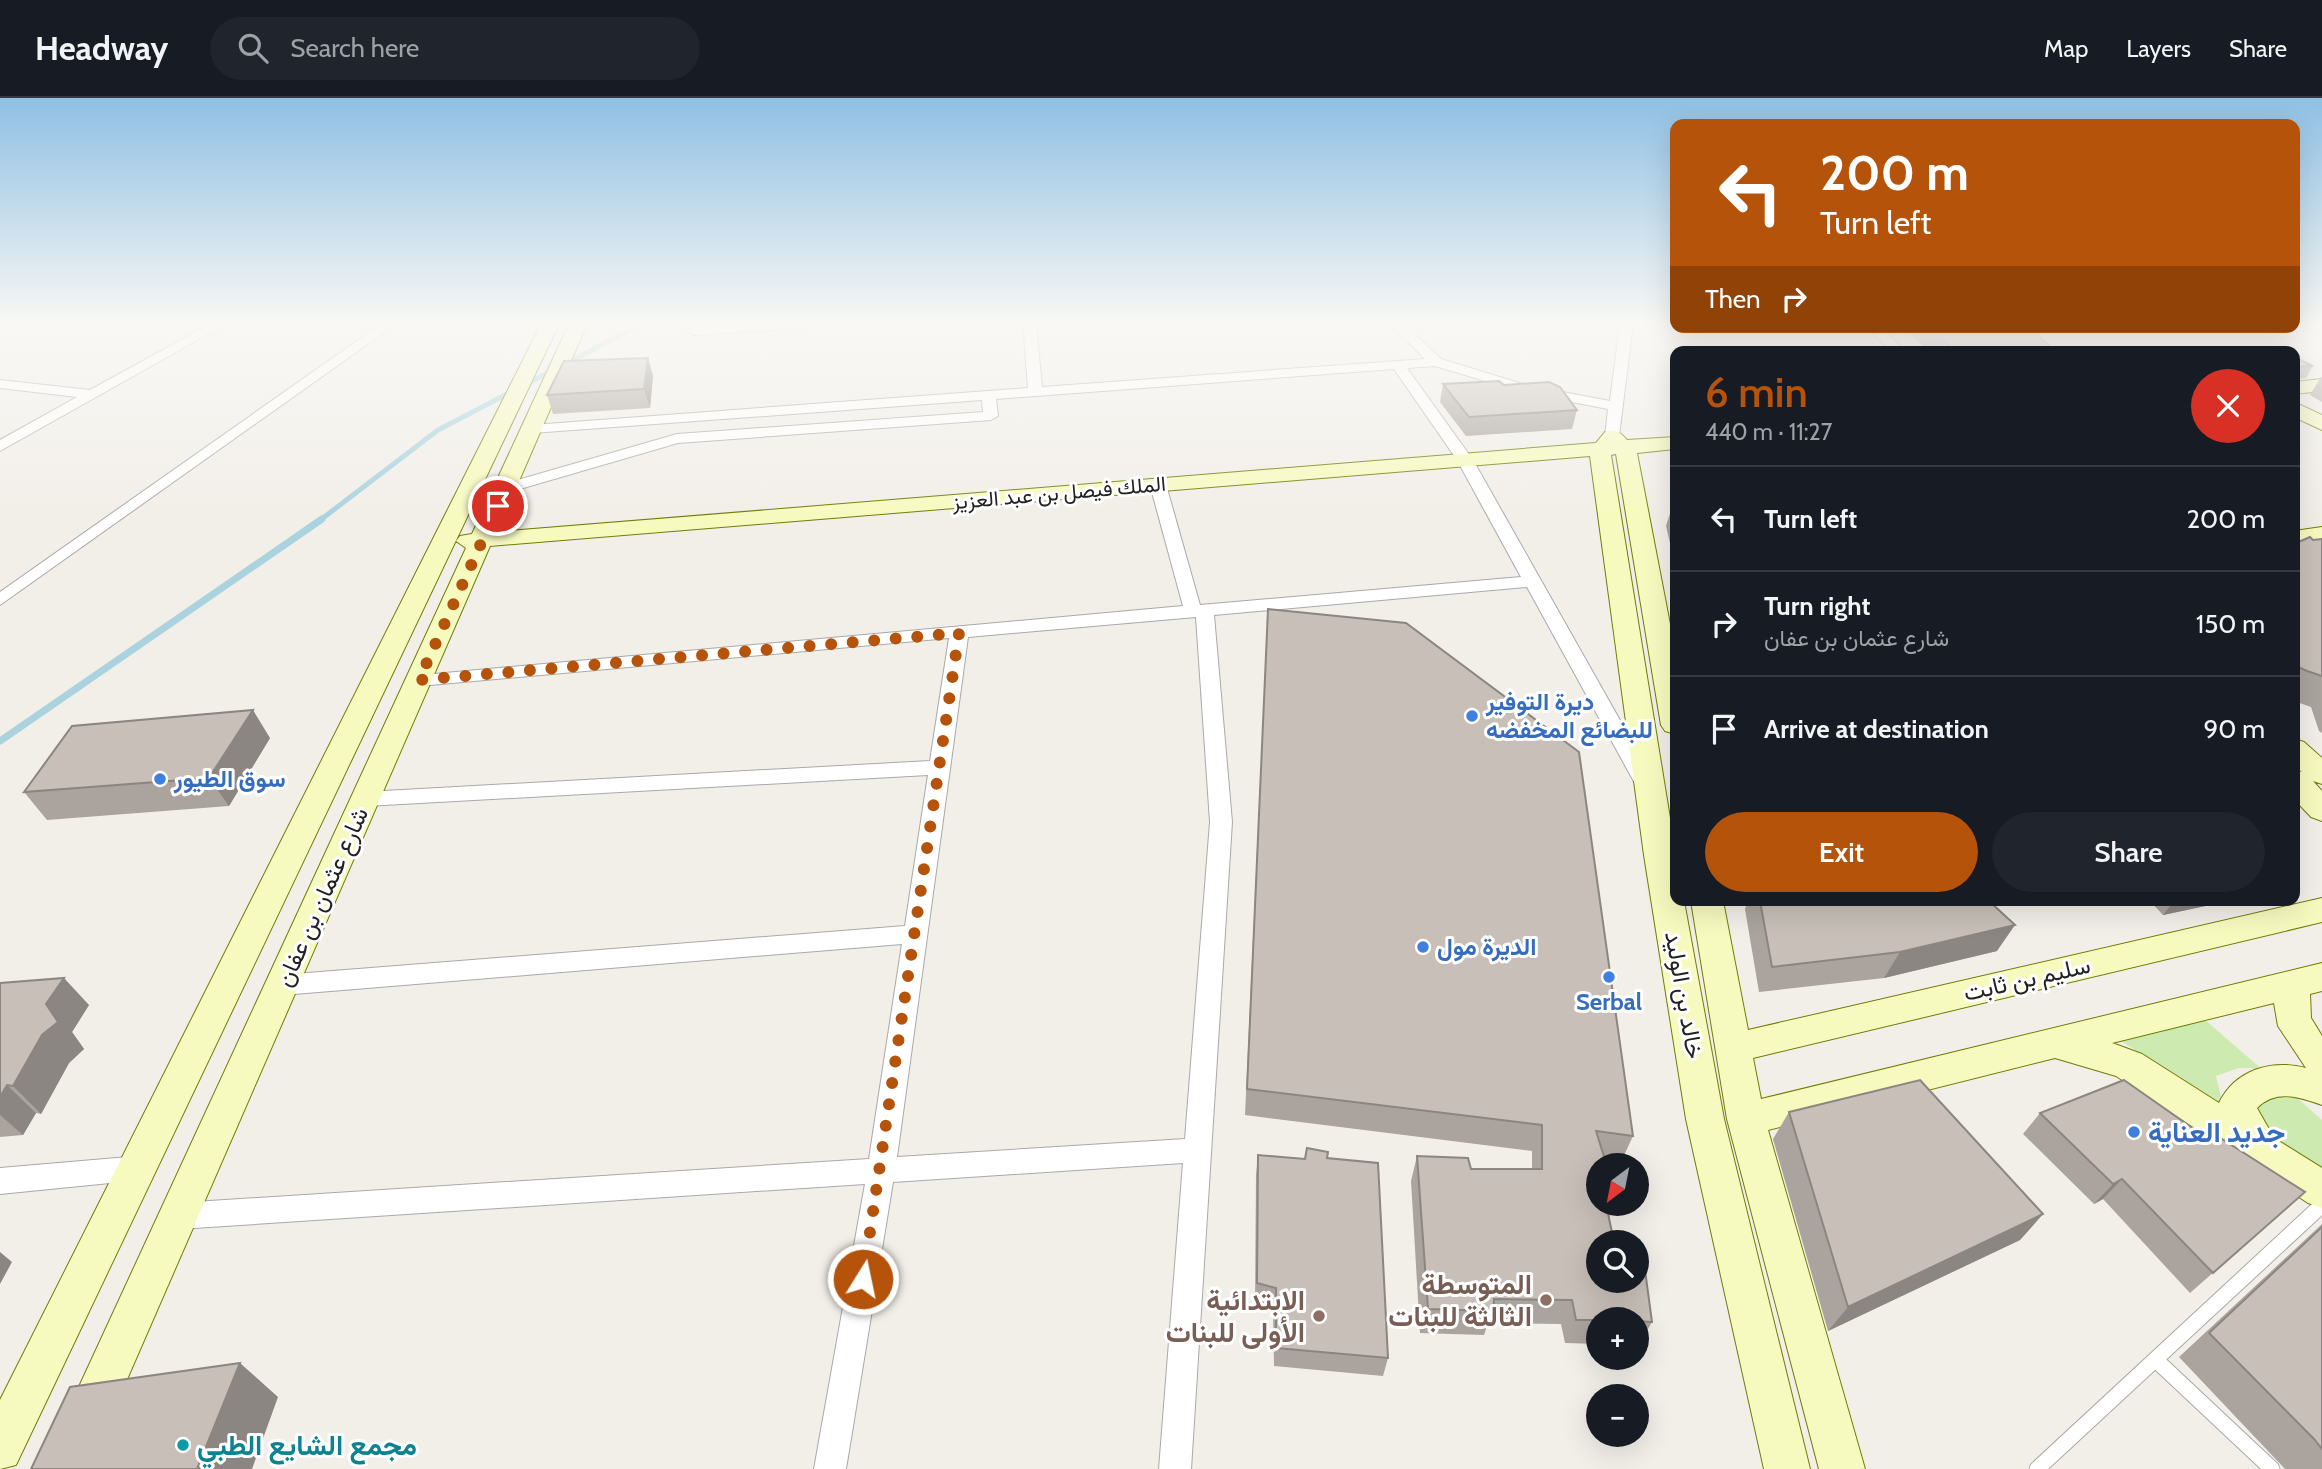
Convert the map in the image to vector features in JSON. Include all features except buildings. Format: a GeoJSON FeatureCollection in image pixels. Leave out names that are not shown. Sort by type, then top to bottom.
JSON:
{"type":"FeatureCollection","features":[{"type":"Feature","properties":{"kind":"street"},"geometry":{"type":"LineString","coordinates":[[33,388],[92,395]]}},
{"type":"Feature","properties":{"kind":"street"},"geometry":{"type":"LineString","coordinates":[[0,446],[105,388]]}},
{"type":"Feature","properties":{"kind":"street"},"geometry":{"type":"LineString","coordinates":[[0,600],[300,388]]}},
{"type":"Feature","properties":{"kind":"street","name":"شارع عثمان بن عفان"},"geometry":{"type":"LineString","coordinates":[[0,1449],[140,1168],[519,388]]}},
{"type":"Feature","properties":{"kind":"street","name":"شارع عثمان بن عفان"},"geometry":{"type":"LineString","coordinates":[[64,1469],[550,388]]}},
{"type":"Feature","properties":{"kind":"street"},"geometry":{"type":"LineString","coordinates":[[1035,388],[1035,392]]}},
{"type":"Feature","properties":{"kind":"street"},"geometry":{"type":"LineString","coordinates":[[532,429],[1089,388]]}},
{"type":"Feature","properties":{"kind":"street"},"geometry":{"type":"LineString","coordinates":[[1414,388],[1461,454],[1652,795]]}},
{"type":"Feature","properties":{"kind":"street"},"geometry":{"type":"LineString","coordinates":[[1521,388],[1567,399],[1613,435]]}},
{"type":"Feature","properties":{"kind":"street","name":"خالد بن الوليد"},"geometry":{"type":"LineString","coordinates":[[1619,388],[1613,435],[1600,453],[1670,905]]}},
{"type":"Feature","properties":{"kind":"street"},"geometry":{"type":"LineString","coordinates":[[2300,393],[2322,407]]}},
{"type":"Feature","properties":{"kind":"street"},"geometry":{"type":"LineString","coordinates":[[506,488],[677,439],[991,416],[988,395]]}},
{"type":"Feature","properties":{"kind":"street"},"geometry":{"type":"LineString","coordinates":[[2300,411],[2322,424]]}},
{"type":"Feature","properties":{"kind":"street","name":"الملك فيصل بن عبد العزيز"},"geometry":{"type":"LineString","coordinates":[[486,532],[1158,485],[1461,454],[1613,435],[1670,432]]}},
{"type":"Feature","properties":{"kind":"street","name":"الملك فيصل بن عبد العزيز"},"geometry":{"type":"LineString","coordinates":[[1613,435],[1670,442]]}},
{"type":"Feature","properties":{"kind":"street","name":"خالد بن الوليد"},"geometry":{"type":"LineString","coordinates":[[1613,435],[1626,452],[1670,697]]}},
{"type":"Feature","properties":{"kind":"street","name":"الملك فيصل بن عبد العزيز"},"geometry":{"type":"LineString","coordinates":[[447,535],[1461,454]]}},
{"type":"Feature","properties":{"kind":"street"},"geometry":{"type":"LineString","coordinates":[[1158,485],[1199,612],[1221,822],[1175,1469]]}},
{"type":"Feature","properties":{"kind":"street"},"geometry":{"type":"LineString","coordinates":[[2300,537],[2322,534]]}},
{"type":"Feature","properties":{"kind":"street"},"geometry":{"type":"LineString","coordinates":[[2300,556],[2322,553]]}},
{"type":"Feature","properties":{"kind":"street"},"geometry":{"type":"LineString","coordinates":[[419,680],[1530,581]]}},
{"type":"Feature","properties":{"kind":"street"},"geometry":{"type":"LineString","coordinates":[[830,1469],[881,1170],[959,633]]}},
{"type":"Feature","properties":{"kind":"street"},"geometry":{"type":"LineString","coordinates":[[2300,754],[2322,774]]}},
{"type":"Feature","properties":{"kind":"street"},"geometry":{"type":"LineString","coordinates":[[366,799],[940,767]]}},
{"type":"Feature","properties":{"kind":"street"},"geometry":{"type":"LineString","coordinates":[[2300,789],[2312,806]]}},
{"type":"Feature","properties":{"kind":"street","name":"خالد بن الوليد"},"geometry":{"type":"LineString","coordinates":[[1670,906],[1705,1119],[1787,1469]]}},
{"type":"Feature","properties":{"kind":"street","name":"خالد بن الوليد"},"geometry":{"type":"LineString","coordinates":[[1708,906],[1746,1119],[1842,1469]]}},
{"type":"Feature","properties":{"kind":"street","name":"سليم بن ثابت"},"geometry":{"type":"LineString","coordinates":[[1733,1048],[2322,910]]}},
{"type":"Feature","properties":{"kind":"street"},"geometry":{"type":"LineString","coordinates":[[282,985],[916,934]]}},
{"type":"Feature","properties":{"kind":"street"},"geometry":{"type":"LineString","coordinates":[[1746,1119],[2308,981]]}},
{"type":"Feature","properties":{"kind":"street"},"geometry":{"type":"LineString","coordinates":[[2308,981],[2289,1005],[2292,1021],[2322,1061]]}},
{"type":"Feature","properties":{"kind":"street"},"geometry":{"type":"LineString","coordinates":[[2051,1044],[2091,1051],[2129,1065],[2322,1190]]}},
{"type":"Feature","properties":{"kind":"street"},"geometry":{"type":"LineString","coordinates":[[2261,1150],[2244,1125],[2236,1107],[2244,1092],[2260,1082],[2286,1080],[2322,1089]]}},
{"type":"Feature","properties":{"kind":"street"},"geometry":{"type":"LineString","coordinates":[[178,1216],[1198,1150]]}},
{"type":"Feature","properties":{"kind":"street"},"geometry":{"type":"LineString","coordinates":[[0,1181],[140,1168]]}},
{"type":"Feature","properties":{"kind":"lane"},"geometry":{"type":"LineString","coordinates":[[2037,1469],[2157,1361],[2322,1205]]}},
{"type":"Feature","properties":{"kind":"lane"},"geometry":{"type":"LineString","coordinates":[[2157,1361],[2272,1469]]}},
{"type":"Feature","properties":{"kind":"green space"},"geometry":{"type":"Polygon","coordinates":[[[2204,1019],[2272,1078],[2263,1079],[2252,1068],[2239,1068],[2216,1076],[2222,1101],[2215,1101],[2118,1039],[2204,1019]]]}},
{"type":"Feature","properties":{"kind":"green space"},"geometry":{"type":"Polygon","coordinates":[[[2296,1097],[2322,1120],[2322,1173],[2252,1128],[2256,1101],[2296,1097]]]}},
{"type":"Feature","properties":{"kind":"waterway"},"geometry":{"type":"LineString","coordinates":[[319,521],[438,430],[507,394]]}},
{"type":"Feature","properties":{"kind":"waterway"},"geometry":{"type":"LineString","coordinates":[[0,741],[322,519]]}},
{"type":"Feature","properties":{"kind":"place","name":"ديرة التوفير للبضائع المخفضه"},"geometry":{"type":"Point","coordinates":[1472,716]}},
{"type":"Feature","properties":{"kind":"place","name":"سوق الطيور"},"geometry":{"type":"Point","coordinates":[160,779]}},
{"type":"Feature","properties":{"kind":"place","name":"الديرة مول"},"geometry":{"type":"Point","coordinates":[1423,947]}},
{"type":"Feature","properties":{"kind":"place","name":"Serbal"},"geometry":{"type":"Point","coordinates":[1609,977]}},
{"type":"Feature","properties":{"kind":"place","name":"جديد العناية"},"geometry":{"type":"Point","coordinates":[2134,1132]}},
{"type":"Feature","properties":{"kind":"place","name":"المتوسطة الثالثة للبنات"},"geometry":{"type":"Point","coordinates":[1546,1300]}},
{"type":"Feature","properties":{"kind":"place","name":"الابتدائية الأولى للبنات"},"geometry":{"type":"Point","coordinates":[1319,1316]}},
{"type":"Feature","properties":{"kind":"place","name":"مجمع الشايع الطبي"},"geometry":{"type":"Point","coordinates":[183,1445]}},
{"type":"Feature","properties":{"kind":"route"},"geometry":{"type":"LineString","coordinates":[[498,506],[419,680],[959,633],[863,1279]]}}]}
